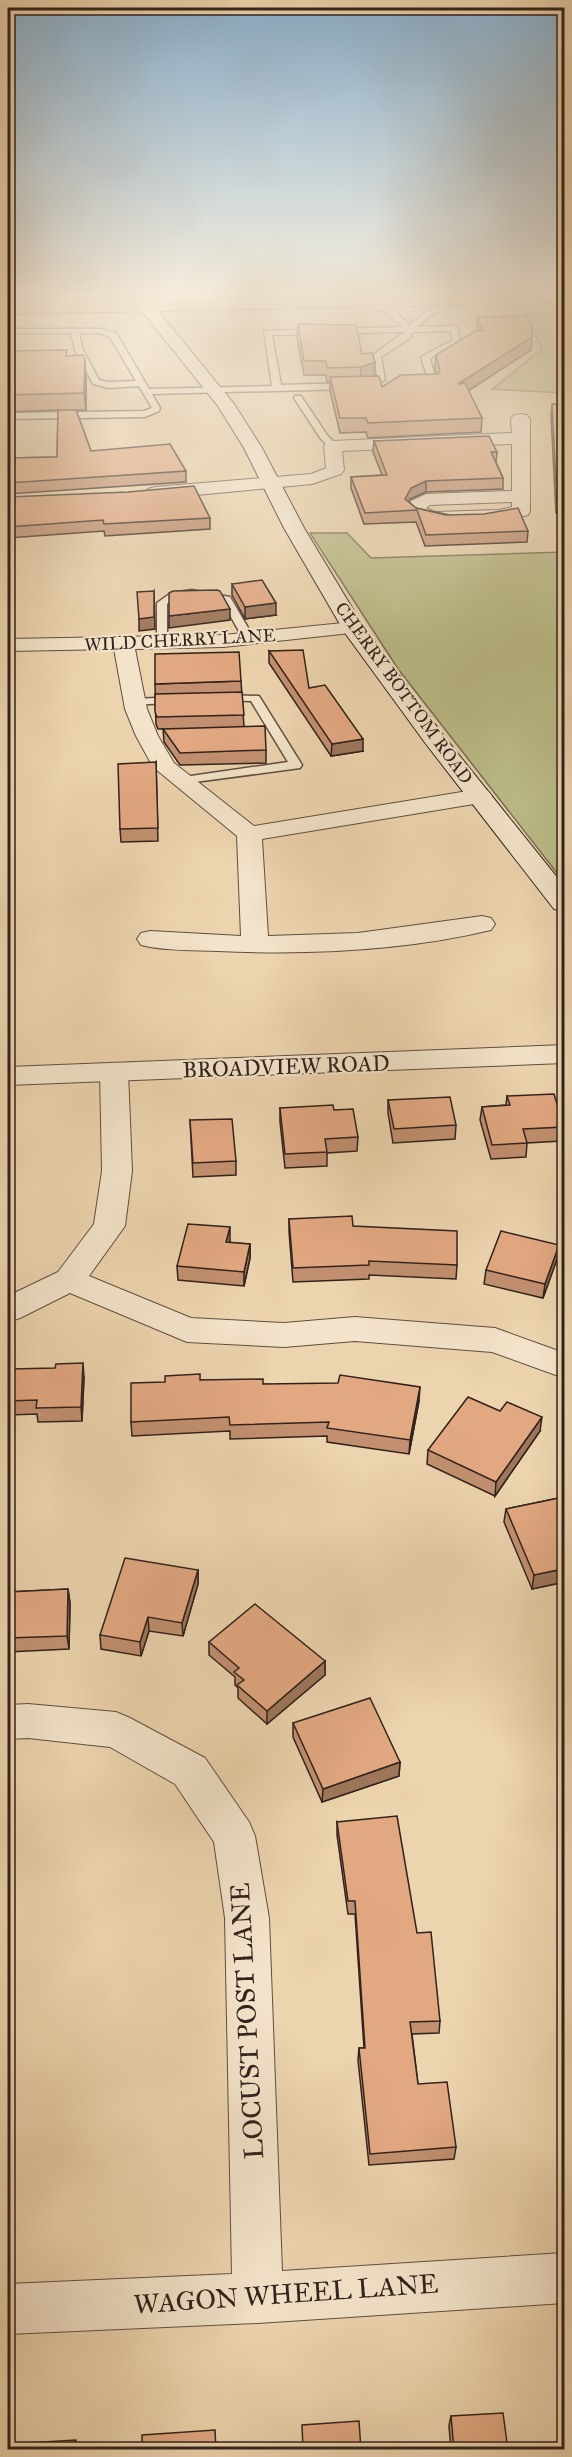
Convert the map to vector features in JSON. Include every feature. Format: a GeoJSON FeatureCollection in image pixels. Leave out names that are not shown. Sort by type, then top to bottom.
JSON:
{"type":"FeatureCollection","features":[{"type":"Feature","properties":{"kind":"main road","name":"CHERRY BOTTOM ROAD"},"geometry":{"type":"LineString","coordinates":[[227,410],[254,448],[294,528],[353,628],[434,740],[564,903]]}},
{"type":"Feature","properties":{"kind":"main road","name":"BROADVIEW ROAD"},"geometry":{"type":"LineString","coordinates":[[8,1076],[564,1054]]}},
{"type":"Feature","properties":{"kind":"street"},"geometry":{"type":"LineString","coordinates":[[506,418],[521,419],[521,438],[521,496],[521,511],[511,514],[432,518],[416,510],[418,505],[426,500],[521,496]]}},
{"type":"Feature","properties":{"kind":"street"},"geometry":{"type":"LineString","coordinates":[[140,494],[326,475],[335,470],[333,446],[521,438]]}},
{"type":"Feature","properties":{"kind":"street","name":"WILD CHERRY LANE"},"geometry":{"type":"LineString","coordinates":[[8,645],[248,638],[353,628]]}},
{"type":"Feature","properties":{"kind":"street"},"geometry":{"type":"LineString","coordinates":[[123,643],[135,702],[153,736],[165,767],[249,834],[255,943]]}},
{"type":"Feature","properties":{"kind":"street"},"geometry":{"type":"LineString","coordinates":[[249,834],[480,796]]}},
{"type":"Feature","properties":{"kind":"street"},"geometry":{"type":"LineString","coordinates":[[150,939],[207,944],[392,939],[482,924]]}},
{"type":"Feature","properties":{"kind":"street"},"geometry":{"type":"LineString","coordinates":[[8,1310],[69,1280],[109,1226],[117,1171],[114,1072]]}},
{"type":"Feature","properties":{"kind":"street"},"geometry":{"type":"LineString","coordinates":[[69,1280],[187,1330],[284,1335],[355,1329],[495,1340],[564,1366]]}},
{"type":"Feature","properties":{"kind":"street","name":"LOCUST POST LANE"},"geometry":{"type":"LineString","coordinates":[[8,1722],[28,1721],[116,1730],[190,1771],[234,1836],[247,1917],[258,2298]]}},
{"type":"Feature","properties":{"kind":"street","name":"WAGON WHEEL LANE"},"geometry":{"type":"LineString","coordinates":[[8,2310],[258,2298],[564,2278]]}},
{"type":"Feature","properties":{"kind":"lane"},"geometry":{"type":"LineString","coordinates":[[8,416],[145,414],[155,410]]}},
{"type":"Feature","properties":{"kind":"lane"},"geometry":{"type":"LineString","coordinates":[[306,410],[324,438],[333,446]]}},
{"type":"Feature","properties":{"kind":"lane"},"geometry":{"type":"LineString","coordinates":[[161,642],[162,603],[166,599],[181,595],[209,594],[226,599],[248,638]]}},
{"type":"Feature","properties":{"kind":"lane"},"geometry":{"type":"LineString","coordinates":[[184,781],[296,765],[271,732],[255,698],[213,698]]}},
{"type":"Feature","properties":{"kind":"lane"},"geometry":{"type":"LineString","coordinates":[[135,702],[190,699]]}},
{"type":"Feature","properties":{"kind":"green space"},"geometry":{"type":"Polygon","coordinates":[[[310,533],[347,533],[371,558],[564,552],[564,882],[398,669],[310,533]]]}},
{"type":"Feature","properties":{"kind":"building"},"geometry":{"type":"Polygon","coordinates":[[[58,410],[76,410],[91,451],[170,444],[186,471],[8,483],[8,458],[57,457],[58,410]]]}},
{"type":"Feature","properties":{"kind":"building"},"geometry":{"type":"Polygon","coordinates":[[[338,410],[478,410],[482,418],[368,423],[366,418],[340,418],[338,410]]]}},
{"type":"Feature","properties":{"kind":"building"},"geometry":{"type":"Polygon","coordinates":[[[552,410],[564,410],[564,502],[557,502],[552,410]]]}},
{"type":"Feature","properties":{"kind":"building"},"geometry":{"type":"Polygon","coordinates":[[[489,436],[497,452],[491,452],[503,478],[426,481],[411,488],[405,499],[416,508],[446,515],[484,514],[518,508],[528,531],[426,535],[417,510],[365,513],[351,477],[387,475],[374,441],[489,436]]]}},
{"type":"Feature","properties":{"kind":"building"},"geometry":{"type":"Polygon","coordinates":[[[194,486],[210,518],[104,524],[103,520],[8,527],[8,497],[128,492],[194,486]]]}},
{"type":"Feature","properties":{"kind":"building"},"geometry":{"type":"Polygon","coordinates":[[[262,580],[276,603],[245,607],[232,584],[262,580]]]}},
{"type":"Feature","properties":{"kind":"building"},"geometry":{"type":"Polygon","coordinates":[[[154,591],[154,617],[139,619],[137,592],[154,591]]]}},
{"type":"Feature","properties":{"kind":"building"},"geometry":{"type":"Polygon","coordinates":[[[220,591],[230,609],[169,616],[169,593],[220,591]]]}},
{"type":"Feature","properties":{"kind":"building"},"geometry":{"type":"Polygon","coordinates":[[[303,650],[309,688],[325,685],[363,739],[332,744],[269,651],[303,650]]]}},
{"type":"Feature","properties":{"kind":"building"},"geometry":{"type":"Polygon","coordinates":[[[239,652],[241,681],[155,684],[155,654],[239,652]]]}},
{"type":"Feature","properties":{"kind":"building"},"geometry":{"type":"Polygon","coordinates":[[[242,692],[244,715],[157,717],[155,712],[155,694],[242,692]]]}},
{"type":"Feature","properties":{"kind":"building"},"geometry":{"type":"Polygon","coordinates":[[[265,726],[266,750],[180,753],[163,729],[265,726]]]}},
{"type":"Feature","properties":{"kind":"building"},"geometry":{"type":"Polygon","coordinates":[[[156,762],[158,828],[120,829],[118,764],[156,762]]]}},
{"type":"Feature","properties":{"kind":"building"},"geometry":{"type":"Polygon","coordinates":[[[554,1094],[564,1127],[523,1129],[527,1143],[492,1145],[482,1107],[510,1105],[507,1096],[554,1094]]]}},
{"type":"Feature","properties":{"kind":"building"},"geometry":{"type":"Polygon","coordinates":[[[450,1097],[456,1125],[394,1129],[388,1100],[450,1097]]]}},
{"type":"Feature","properties":{"kind":"building"},"geometry":{"type":"Polygon","coordinates":[[[333,1105],[334,1110],[353,1109],[358,1137],[325,1139],[327,1152],[285,1154],[280,1108],[333,1105]]]}},
{"type":"Feature","properties":{"kind":"building"},"geometry":{"type":"Polygon","coordinates":[[[232,1119],[236,1161],[193,1163],[190,1120],[232,1119]]]}},
{"type":"Feature","properties":{"kind":"building"},"geometry":{"type":"Polygon","coordinates":[[[352,1216],[353,1226],[457,1231],[457,1265],[369,1261],[369,1265],[293,1268],[289,1219],[352,1216]]]}},
{"type":"Feature","properties":{"kind":"building"},"geometry":{"type":"Polygon","coordinates":[[[188,1224],[230,1227],[226,1242],[250,1244],[244,1272],[177,1266],[188,1224]]]}},
{"type":"Feature","properties":{"kind":"building"},"geometry":{"type":"Polygon","coordinates":[[[501,1231],[559,1245],[545,1284],[486,1270],[501,1231]]]}},
{"type":"Feature","properties":{"kind":"building"},"geometry":{"type":"Polygon","coordinates":[[[83,1363],[81,1407],[36,1408],[37,1400],[8,1401],[10,1369],[55,1368],[56,1364],[83,1363]]]}},
{"type":"Feature","properties":{"kind":"building"},"geometry":{"type":"Polygon","coordinates":[[[200,1374],[200,1380],[263,1379],[263,1384],[338,1383],[340,1375],[420,1387],[410,1440],[327,1428],[329,1422],[230,1425],[229,1417],[131,1422],[131,1383],[165,1382],[165,1376],[200,1374]]]}},
{"type":"Feature","properties":{"kind":"building"},"geometry":{"type":"Polygon","coordinates":[[[468,1397],[500,1411],[507,1402],[542,1417],[496,1482],[428,1450],[468,1397]]]}},
{"type":"Feature","properties":{"kind":"building"},"geometry":{"type":"Polygon","coordinates":[[[564,1497],[564,1574],[563,1569],[534,1575],[506,1509],[564,1497]]]}},
{"type":"Feature","properties":{"kind":"building"},"geometry":{"type":"Polygon","coordinates":[[[125,1558],[198,1570],[182,1623],[148,1617],[140,1642],[100,1635],[125,1558]]]}},
{"type":"Feature","properties":{"kind":"building"},"geometry":{"type":"Polygon","coordinates":[[[68,1589],[67,1636],[8,1638],[8,1592],[68,1589]]]}},
{"type":"Feature","properties":{"kind":"building"},"geometry":{"type":"Polygon","coordinates":[[[255,1604],[325,1661],[267,1711],[237,1685],[244,1680],[234,1672],[239,1668],[209,1642],[255,1604]]]}},
{"type":"Feature","properties":{"kind":"building"},"geometry":{"type":"Polygon","coordinates":[[[370,1698],[400,1762],[323,1789],[293,1723],[370,1698]]]}},
{"type":"Feature","properties":{"kind":"building"},"geometry":{"type":"Polygon","coordinates":[[[397,1816],[417,1933],[431,1932],[440,2021],[410,2022],[418,2084],[447,2082],[456,2147],[370,2154],[359,2048],[365,2048],[355,1901],[348,1901],[337,1822],[397,1816]]]}},
{"type":"Feature","properties":{"kind":"building"},"geometry":{"type":"Polygon","coordinates":[[[503,2413],[508,2450],[454,2450],[451,2416],[503,2413]]]}},
{"type":"Feature","properties":{"kind":"building"},"geometry":{"type":"Polygon","coordinates":[[[359,2421],[361,2450],[292,2450],[303,2449],[302,2425],[359,2421]]]}},
{"type":"Feature","properties":{"kind":"building"},"geometry":{"type":"Polygon","coordinates":[[[215,2430],[216,2450],[142,2450],[142,2435],[215,2430]]]}},
{"type":"Feature","properties":{"kind":"building"},"geometry":{"type":"Polygon","coordinates":[[[76,2440],[76,2450],[8,2450],[8,2444],[76,2440]]]}}]}
